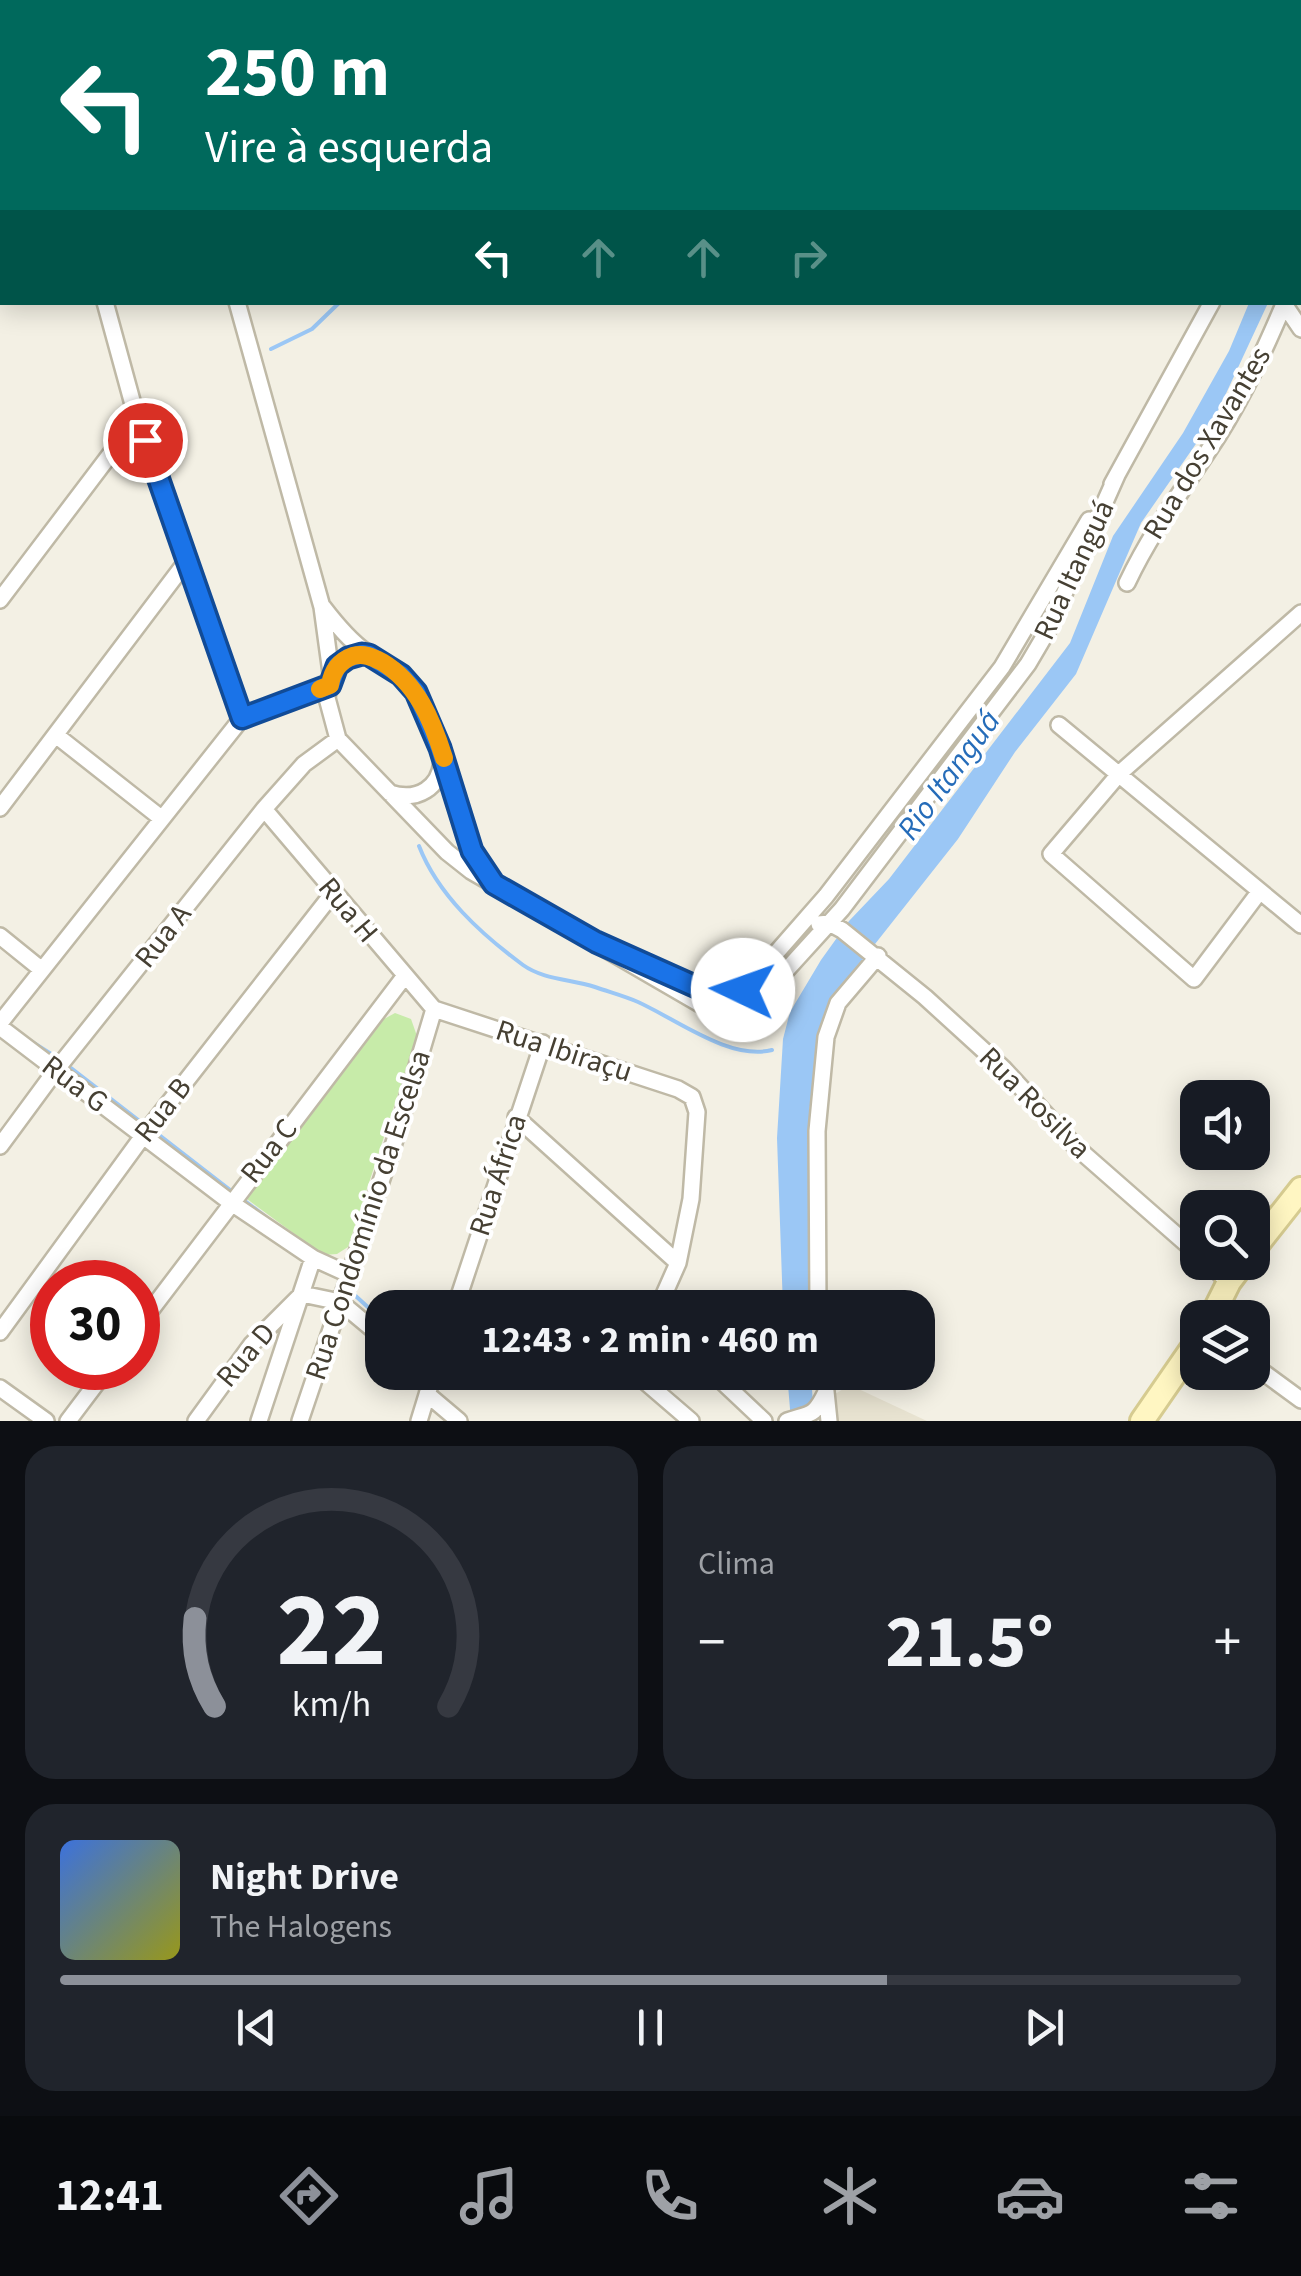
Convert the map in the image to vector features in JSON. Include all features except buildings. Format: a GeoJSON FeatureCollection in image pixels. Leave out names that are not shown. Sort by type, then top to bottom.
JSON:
{"type":"FeatureCollection","features":[{"type":"Feature","properties":{"kind":"street"},"geometry":{"type":"LineString","coordinates":[[106,305],[136,419],[240,711]]}},
{"type":"Feature","properties":{"kind":"street"},"geometry":{"type":"LineString","coordinates":[[238,305],[322,607],[330,682]]}},
{"type":"Feature","properties":{"kind":"street"},"geometry":{"type":"LineString","coordinates":[[1118,475],[1210,305]]}},
{"type":"Feature","properties":{"kind":"street","name":"Rua dos Xavantes"},"geometry":{"type":"LineString","coordinates":[[1127,582],[1256,370],[1283,305]]}},
{"type":"Feature","properties":{"kind":"street"},"geometry":{"type":"LineString","coordinates":[[1285,305],[1301,328]]}},
{"type":"Feature","properties":{"kind":"street"},"geometry":{"type":"LineString","coordinates":[[0,600],[136,419]]}},
{"type":"Feature","properties":{"kind":"street","name":"Rua Itanguá"},"geometry":{"type":"LineString","coordinates":[[596,942],[724,997],[743,990],[803,925],[1011,654],[1118,475]]}},
{"type":"Feature","properties":{"kind":"street","name":"Rua Itanguá"},"geometry":{"type":"LineString","coordinates":[[338,739],[458,862],[711,1012],[728,1016],[745,1012],[835,927],[1028,664],[1048,630],[1118,475]]}},
{"type":"Feature","properties":{"kind":"street"},"geometry":{"type":"LineString","coordinates":[[0,808],[186,562]]}},
{"type":"Feature","properties":{"kind":"street"},"geometry":{"type":"LineString","coordinates":[[322,607],[369,655],[408,682],[440,748],[472,851],[494,884]]}},
{"type":"Feature","properties":{"kind":"street"},"geometry":{"type":"LineString","coordinates":[[1260,891],[1194,979],[1051,854],[1120,773],[1301,614]]}},
{"type":"Feature","properties":{"kind":"street"},"geometry":{"type":"LineString","coordinates":[[338,739],[327,698],[330,682],[337,666],[348,658],[369,655]]}},
{"type":"Feature","properties":{"kind":"street"},"geometry":{"type":"LineString","coordinates":[[0,1025],[162,818],[240,711],[330,682]]}},
{"type":"Feature","properties":{"kind":"street"},"geometry":{"type":"LineString","coordinates":[[1059,724],[1301,925]]}},
{"type":"Feature","properties":{"kind":"street"},"geometry":{"type":"LineString","coordinates":[[57,736],[162,818]]}},
{"type":"Feature","properties":{"kind":"street","name":"Rua A"},"geometry":{"type":"LineString","coordinates":[[0,1146],[264,809],[304,764],[338,739]]}},
{"type":"Feature","properties":{"kind":"street"},"geometry":{"type":"LineString","coordinates":[[390,794],[411,796],[431,786],[442,764],[440,748]]}},
{"type":"Feature","properties":{"kind":"street","name":"Rua H"},"geometry":{"type":"LineString","coordinates":[[264,809],[434,1009]]}},
{"type":"Feature","properties":{"kind":"street","name":"Rua B"},"geometry":{"type":"LineString","coordinates":[[0,1332],[143,1136],[332,893]]}},
{"type":"Feature","properties":{"kind":"street"},"geometry":{"type":"LineString","coordinates":[[803,925],[835,927]]}},
{"type":"Feature","properties":{"kind":"street","name":"Rua Rosilva"},"geometry":{"type":"LineString","coordinates":[[835,927],[874,954],[1004,1069],[1076,1147],[1180,1238]]}},
{"type":"Feature","properties":{"kind":"street"},"geometry":{"type":"LineString","coordinates":[[0,936],[42,970]]}},
{"type":"Feature","properties":{"kind":"street"},"geometry":{"type":"LineString","coordinates":[[818,1290],[817,1132],[826,1036],[838,1002],[874,954]]}},
{"type":"Feature","properties":{"kind":"street","name":"Rua C"},"geometry":{"type":"LineString","coordinates":[[160,1297],[404,977]]}},
{"type":"Feature","properties":{"kind":"street","name":"Rua Ibiraçu"},"geometry":{"type":"LineString","coordinates":[[434,1009],[678,1089],[692,1097],[697,1112],[692,1181],[678,1262]]}},
{"type":"Feature","properties":{"kind":"street","name":"Rua Condomínio da Escelsa"},"geometry":{"type":"LineString","coordinates":[[300,1421],[394,1143],[434,1009]]}},
{"type":"Feature","properties":{"kind":"street","name":"Rua G"},"geometry":{"type":"LineString","coordinates":[[0,1025],[230,1202],[313,1258],[348,1274]]}},
{"type":"Feature","properties":{"kind":"street","name":"Rua África"},"geometry":{"type":"LineString","coordinates":[[461,1290],[543,1044]]}},
{"type":"Feature","properties":{"kind":"street"},"geometry":{"type":"LineString","coordinates":[[516,1117],[678,1262],[666,1290]]}},
{"type":"Feature","properties":{"kind":"street"},"geometry":{"type":"LineString","coordinates":[[1270,1228],[1301,1189]]}},
{"type":"Feature","properties":{"kind":"street"},"geometry":{"type":"LineString","coordinates":[[259,1421],[313,1258]]}},
{"type":"Feature","properties":{"kind":"street"},"geometry":{"type":"LineString","coordinates":[[1220,1300],[1229,1282]]}},
{"type":"Feature","properties":{"kind":"street"},"geometry":{"type":"LineString","coordinates":[[302,1294],[340,1302],[365,1322]]}},
{"type":"Feature","properties":{"kind":"street","name":"Rua D"},"geometry":{"type":"LineString","coordinates":[[196,1421],[241,1356],[302,1294]]}},
{"type":"Feature","properties":{"kind":"street"},"geometry":{"type":"LineString","coordinates":[[1142,1421],[1180,1366]]}},
{"type":"Feature","properties":{"kind":"street"},"geometry":{"type":"LineString","coordinates":[[1270,1377],[1301,1400]]}},
{"type":"Feature","properties":{"kind":"street"},"geometry":{"type":"LineString","coordinates":[[0,1388],[46,1421]]}},
{"type":"Feature","properties":{"kind":"street"},"geometry":{"type":"LineString","coordinates":[[68,1421],[91,1390]]}},
{"type":"Feature","properties":{"kind":"street"},"geometry":{"type":"LineString","coordinates":[[419,1421],[427,1390]]}},
{"type":"Feature","properties":{"kind":"street"},"geometry":{"type":"LineString","coordinates":[[436,1390],[459,1421]]}},
{"type":"Feature","properties":{"kind":"street"},"geometry":{"type":"LineString","coordinates":[[655,1390],[691,1421]]}},
{"type":"Feature","properties":{"kind":"street"},"geometry":{"type":"LineString","coordinates":[[731,1390],[764,1421]]}},
{"type":"Feature","properties":{"kind":"street"},"geometry":{"type":"LineString","coordinates":[[788,1420],[808,1416],[818,1408],[826,1392]]}},
{"type":"Feature","properties":{"kind":"street"},"geometry":{"type":"LineString","coordinates":[[826,1392],[829,1421]]}},
{"type":"Feature","properties":{"kind":"shaded area"},"geometry":{"type":"Polygon","coordinates":[[[842,1390],[861,1390],[927,1421],[832,1421],[830,1397],[842,1390]]]}},
{"type":"Feature","properties":{"kind":"green space"},"geometry":{"type":"Polygon","coordinates":[[[395,1013],[411,1019],[417,1036],[348,1247],[337,1254],[323,1255],[247,1199],[384,1019],[395,1013]]]}},
{"type":"Feature","properties":{"kind":"water","name":"Rio Itanguá"},"geometry":{"type":"Polygon","coordinates":[[[1248,305],[1267,305],[1216,415],[1141,523],[1076,674],[1015,752],[958,839],[830,1001],[809,1112],[809,1290],[782,1290],[777,1138],[783,1039],[790,1012],[849,921],[889,879],[1070,643],[1113,536],[1183,433],[1229,351],[1248,305]]]}},
{"type":"Feature","properties":{"kind":"water"},"geometry":{"type":"Polygon","coordinates":[[[788,1390],[812,1390],[814,1421],[791,1421],[788,1390]]]}},
{"type":"Feature","properties":{"kind":"waterway"},"geometry":{"type":"LineString","coordinates":[[271,349],[312,329],[337,305]]}},
{"type":"Feature","properties":{"kind":"waterway"},"geometry":{"type":"LineString","coordinates":[[419,846],[437,881],[462,912],[531,970],[633,1000],[739,1050],[772,1050]]}},
{"type":"Feature","properties":{"kind":"waterway"},"geometry":{"type":"LineString","coordinates":[[29,1040],[59,1059]]}},
{"type":"Feature","properties":{"kind":"waterway"},"geometry":{"type":"LineString","coordinates":[[71,1068],[146,1126]]}},
{"type":"Feature","properties":{"kind":"waterway"},"geometry":{"type":"LineString","coordinates":[[154,1131],[234,1193]]}},
{"type":"Feature","properties":{"kind":"waterway"},"geometry":{"type":"LineString","coordinates":[[241,1198],[266,1217]]}},
{"type":"Feature","properties":{"kind":"waterway"},"geometry":{"type":"LineString","coordinates":[[348,1289],[365,1304]]}},
{"type":"Feature","properties":{"kind":"slow traffic"},"geometry":{"type":"LineString","coordinates":[[320,689],[330,685],[342,662],[369,655],[394,669],[416,692],[444,758]]}},
{"type":"Feature","properties":{"kind":"route"},"geometry":{"type":"LineString","coordinates":[[145,440],[242,718],[330,685],[342,662],[369,655],[394,669],[416,692],[440,748],[472,851],[494,884],[596,942],[717,996],[732,996],[743,990]]}}]}
